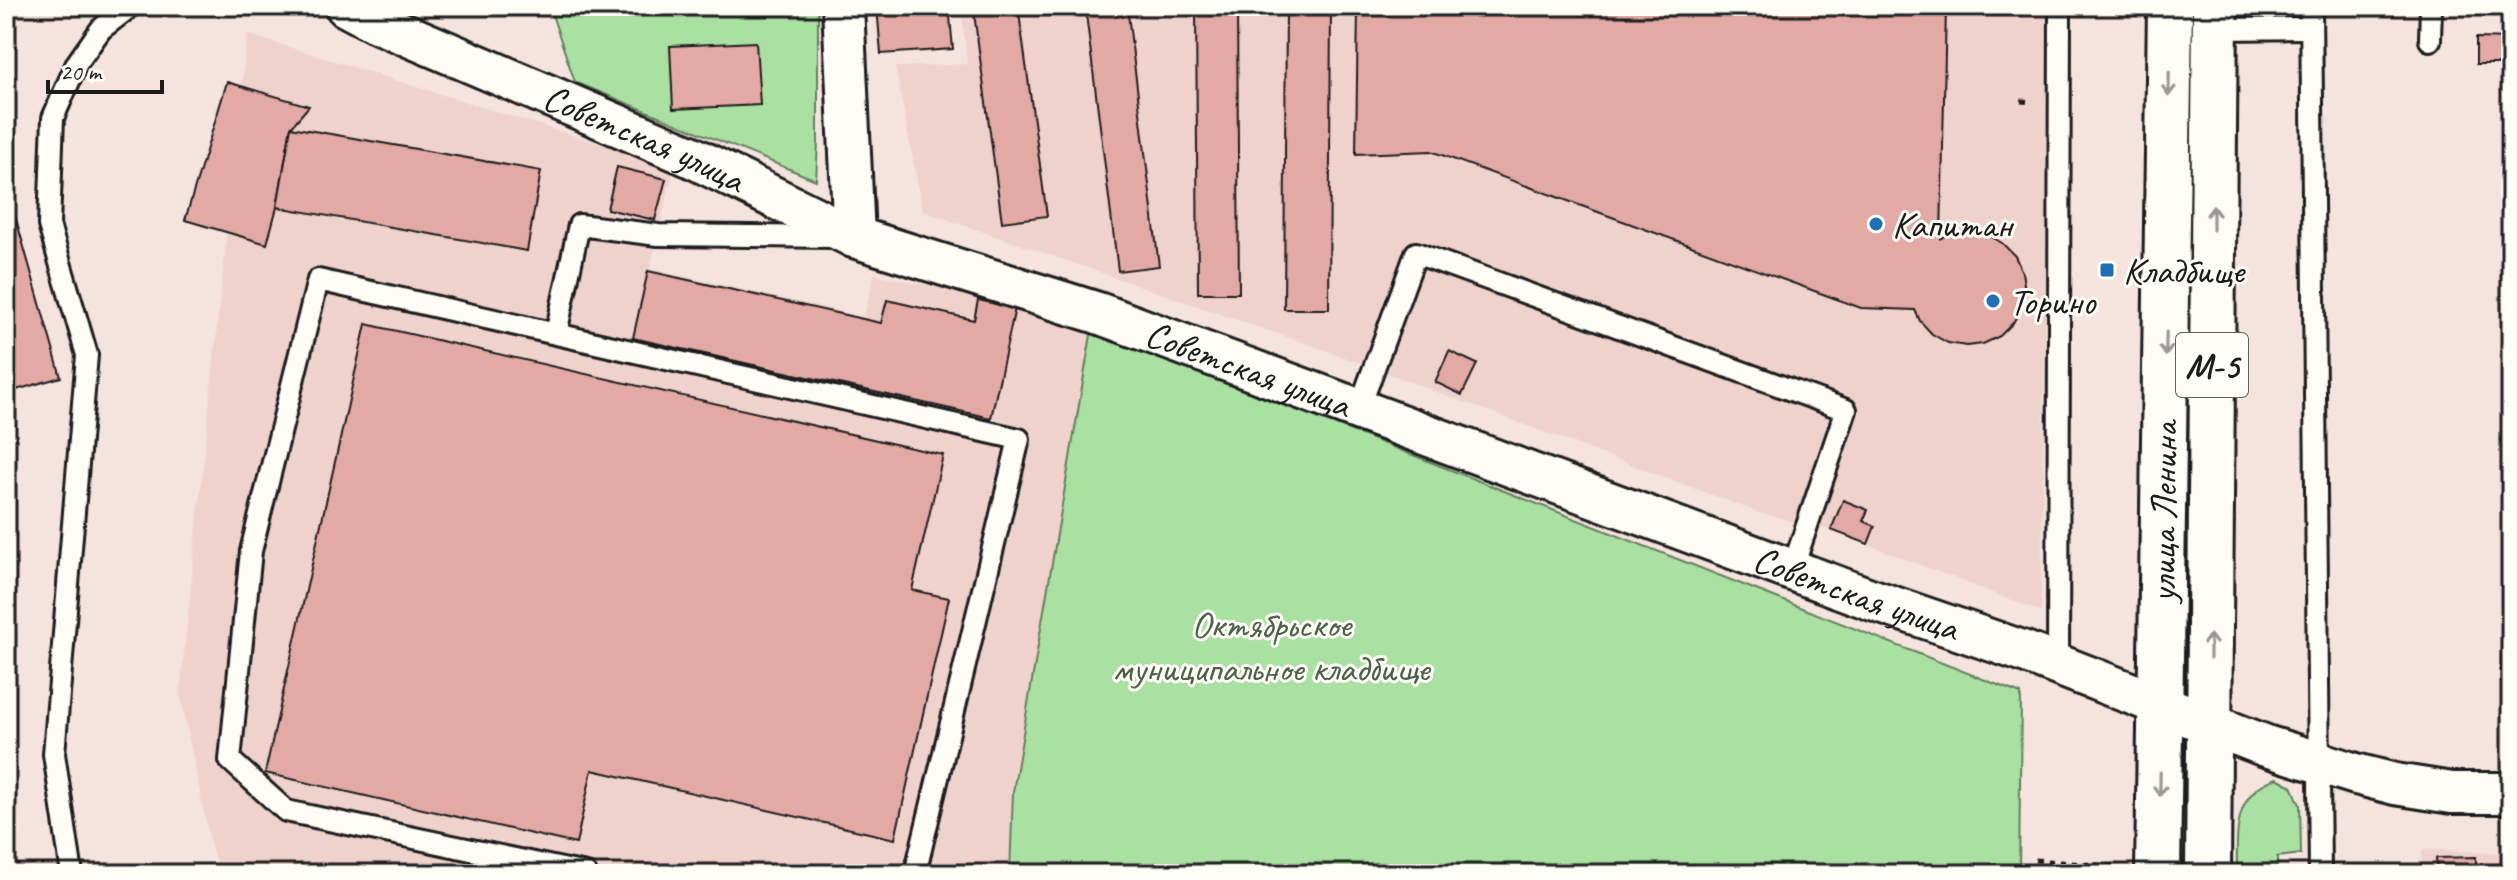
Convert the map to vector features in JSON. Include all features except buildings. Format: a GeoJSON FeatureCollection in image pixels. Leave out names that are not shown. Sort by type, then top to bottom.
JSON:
{"type":"FeatureCollection","features":[{"type":"Feature","properties":{"kind":"main road","name":"улица Ленина"},"geometry":{"type":"LineString","coordinates":[[2158,874],[2170,6]]}},
{"type":"Feature","properties":{"kind":"main road","name":"улица Ленина"},"geometry":{"type":"LineString","coordinates":[[2208,874],[2215,18]]}},
{"type":"Feature","properties":{"kind":"street","name":"Советская улица"},"geometry":{"type":"LineString","coordinates":[[346,6],[374,21],[690,156],[854,237],[1098,313],[2319,763],[2395,784],[2452,793],[2511,793]]}},
{"type":"Feature","properties":{"kind":"street"},"geometry":{"type":"LineString","coordinates":[[843,6],[854,237]]}},
{"type":"Feature","properties":{"kind":"lane"},"geometry":{"type":"LineString","coordinates":[[72,874],[54,754],[87,355],[49,225],[53,118],[77,63],[101,29],[131,6]]}},
{"type":"Feature","properties":{"kind":"lane"},"geometry":{"type":"LineString","coordinates":[[2058,665],[2060,6]]}},
{"type":"Feature","properties":{"kind":"lane"},"geometry":{"type":"LineString","coordinates":[[2311,6],[2320,874]]}},
{"type":"Feature","properties":{"kind":"lane"},"geometry":{"type":"LineString","coordinates":[[2430,40],[2431,6]]}},
{"type":"Feature","properties":{"kind":"lane"},"geometry":{"type":"LineString","coordinates":[[2215,18],[2311,28]]}},
{"type":"Feature","properties":{"kind":"lane"},"geometry":{"type":"LineString","coordinates":[[556,334],[579,225],[658,235],[854,237]]}},
{"type":"Feature","properties":{"kind":"lane"},"geometry":{"type":"LineString","coordinates":[[1359,409],[1416,253],[1846,410],[1792,570]]}},
{"type":"Feature","properties":{"kind":"lane"},"geometry":{"type":"LineString","coordinates":[[586,874],[286,811],[230,760],[251,551],[318,280],[1019,439],[915,874]]}},
{"type":"Feature","properties":{"kind":"shaded area"},"geometry":{"type":"Polygon","coordinates":[[[961,6],[2050,6],[2041,612],[1831,530],[1760,513],[1336,354],[923,211],[895,67],[967,64],[961,6]]]}},
{"type":"Feature","properties":{"kind":"shaded area"},"geometry":{"type":"Polygon","coordinates":[[[247,34],[674,167],[650,269],[864,317],[874,274],[1014,304],[1092,329],[1013,792],[1010,874],[220,874],[211,847],[180,693],[247,34]]]}},
{"type":"Feature","properties":{"kind":"shaded area"},"geometry":{"type":"Polygon","coordinates":[[[2422,849],[2511,854],[2511,874],[2423,874],[2422,849]]]}},
{"type":"Feature","properties":{"kind":"green space"},"geometry":{"type":"Polygon","coordinates":[[[549,6],[818,6],[816,180],[575,82],[549,6]]]}},
{"type":"Feature","properties":{"kind":"green space","name":"Октябрьское муниципальное кладбище"},"geometry":{"type":"Polygon","coordinates":[[[1092,329],[2021,694],[2019,874],[1010,874],[1013,792],[1092,329]]]}},
{"type":"Feature","properties":{"kind":"green space"},"geometry":{"type":"Polygon","coordinates":[[[2277,778],[2292,786],[2300,805],[2301,854],[2277,857],[2277,874],[2237,874],[2238,830],[2245,804],[2252,793],[2277,778]]]}},
{"type":"Feature","properties":{"kind":"place","name":"Капитан"},"geometry":{"type":"Point","coordinates":[1876,224]}},
{"type":"Feature","properties":{"kind":"place","name":"Кладбище"},"geometry":{"type":"Point","coordinates":[2107,270]}},
{"type":"Feature","properties":{"kind":"place","name":"Торино"},"geometry":{"type":"Point","coordinates":[1993,301]}}]}
